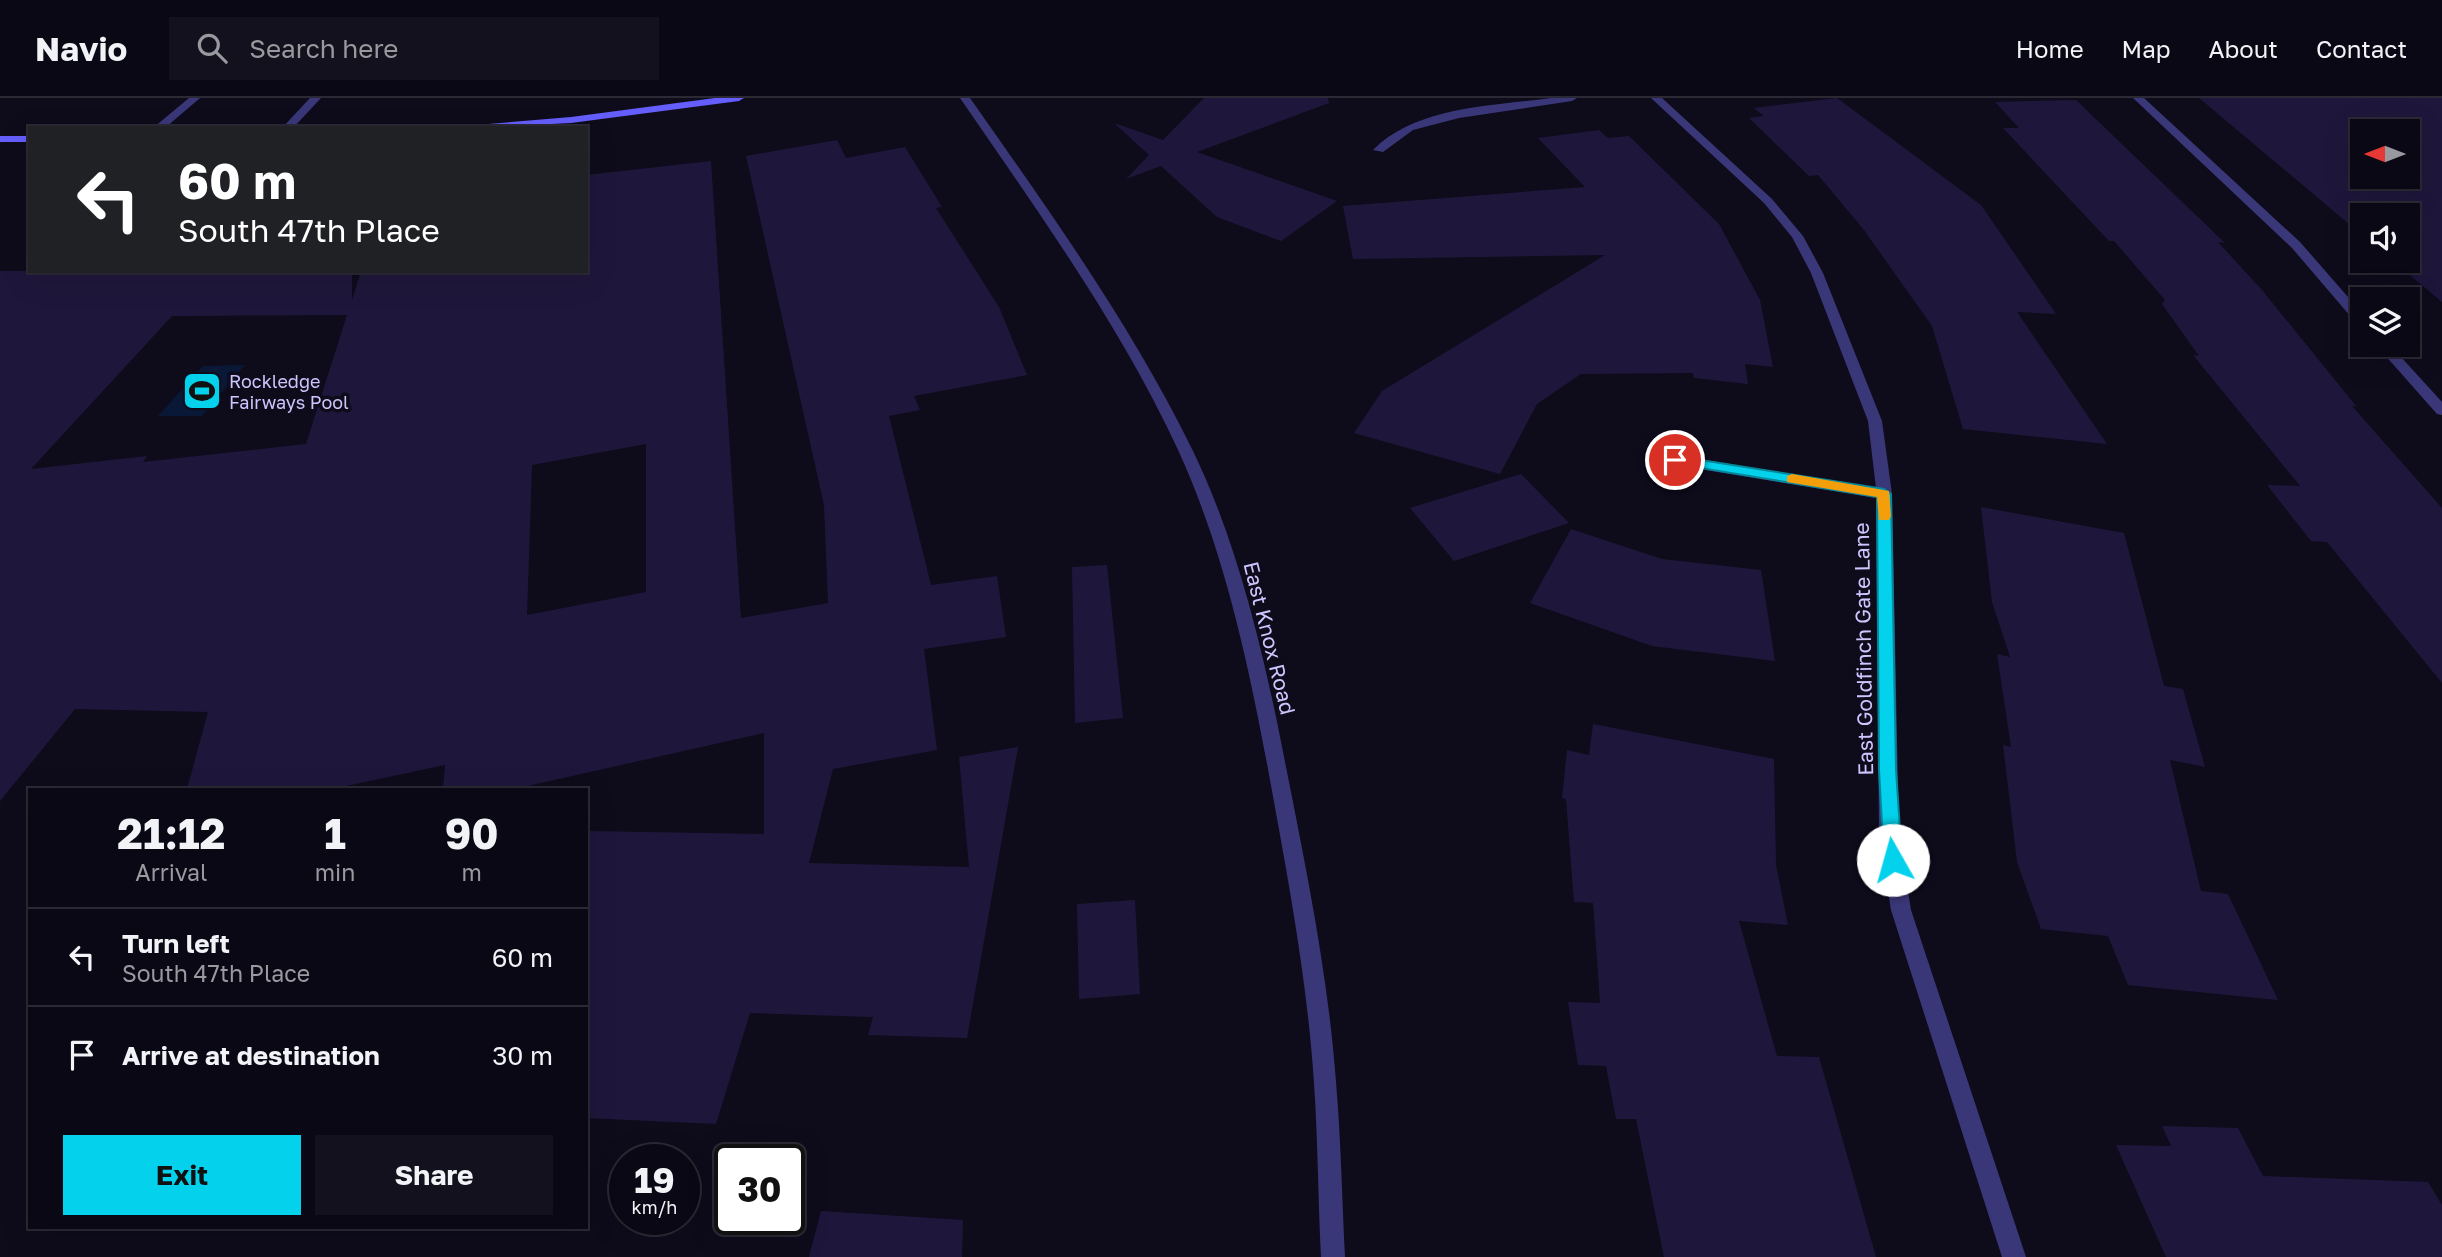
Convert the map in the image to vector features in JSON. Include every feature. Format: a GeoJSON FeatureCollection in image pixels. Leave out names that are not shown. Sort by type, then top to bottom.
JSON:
{"type":"FeatureCollection","features":[{"type":"Feature","properties":{"kind":"main road"},"geometry":{"type":"LineString","coordinates":[[500,126],[571,120],[740,98]]}},
{"type":"Feature","properties":{"kind":"main road"},"geometry":{"type":"LineString","coordinates":[[0,139],[28,139]]}},
{"type":"Feature","properties":{"kind":"street"},"geometry":{"type":"LineString","coordinates":[[160,126],[195,98]]}},
{"type":"Feature","properties":{"kind":"street"},"geometry":{"type":"LineString","coordinates":[[289,126],[316,98]]}},
{"type":"Feature","properties":{"kind":"street","name":"East Knox Road"},"geometry":{"type":"LineString","coordinates":[[965,98],[1053,225],[1140,363],[1187,454],[1230,565],[1265,706],[1306,921],[1325,1081],[1334,1257]]}},
{"type":"Feature","properties":{"kind":"street"},"geometry":{"type":"LineString","coordinates":[[1379,150],[1409,128],[1458,115],[1572,98]]}},
{"type":"Feature","properties":{"kind":"street","name":"East Goldfinch Gate Lane"},"geometry":{"type":"LineString","coordinates":[[1656,98],[1769,201],[1808,254],[1875,421],[1884,494],[1889,836],[1901,910],[2014,1257]]}},
{"type":"Feature","properties":{"kind":"street"},"geometry":{"type":"LineString","coordinates":[[2138,98],[2296,246],[2350,307]]}},
{"type":"Feature","properties":{"kind":"street"},"geometry":{"type":"LineString","coordinates":[[2394,357],[2442,411]]}},
{"type":"Feature","properties":{"kind":"street"},"geometry":{"type":"LineString","coordinates":[[1675,460],[1884,494]]}},
{"type":"Feature","properties":{"kind":"water","name":"Rockledge Fairways Pool"},"geometry":{"type":"Polygon","coordinates":[[[245,365],[202,416],[158,416],[203,366],[245,365]]]}},
{"type":"Feature","properties":{"kind":"building"},"geometry":{"type":"Polygon","coordinates":[[[1204,98],[1328,98],[1329,103],[1197,152],[1337,201],[1281,241],[1217,217],[1161,166],[1126,179],[1149,155],[1114,123],[1163,140],[1204,98]]]}},
{"type":"Feature","properties":{"kind":"building"},"geometry":{"type":"Polygon","coordinates":[[[1837,98],[1981,205],[2056,314],[2017,312],[2107,444],[1963,429],[1932,326],[1864,230],[1818,175],[1809,176],[1749,118],[1764,116],[1754,108],[1837,98]]]}},
{"type":"Feature","properties":{"kind":"building"},"geometry":{"type":"Polygon","coordinates":[[[2199,98],[2442,98],[2442,302],[2407,273],[2420,273],[2420,203],[2350,203],[2350,225],[2199,98]]]}},
{"type":"Feature","properties":{"kind":"building"},"geometry":{"type":"Polygon","coordinates":[[[2076,100],[2225,243],[2218,242],[2262,290],[2356,406],[2352,406],[2442,508],[2442,683],[2327,542],[2311,541],[2267,485],[2300,486],[2193,355],[2199,356],[2162,304],[2165,300],[2114,241],[2109,241],[2003,128],[2019,128],[1995,102],[2076,100]]]}},
{"type":"Feature","properties":{"kind":"building"},"geometry":{"type":"Polygon","coordinates":[[[1599,130],[1608,138],[1629,136],[1719,224],[1760,300],[1773,367],[1745,364],[1748,384],[1694,378],[1693,373],[1581,374],[1537,404],[1500,474],[1354,433],[1382,391],[1605,255],[1353,259],[1343,206],[1585,187],[1538,138],[1599,130]]]}},
{"type":"Feature","properties":{"kind":"building"},"geometry":{"type":"Polygon","coordinates":[[[837,140],[846,158],[905,147],[942,207],[936,208],[999,307],[1027,375],[914,396],[920,410],[889,416],[931,585],[997,576],[1006,637],[924,649],[937,750],[833,769],[809,863],[969,867],[959,757],[1018,747],[967,1038],[868,1035],[873,1017],[750,1013],[716,1124],[588,1118],[588,831],[764,834],[764,733],[518,788],[443,788],[445,765],[337,788],[187,788],[208,712],[75,709],[0,801],[0,271],[352,273],[352,300],[360,273],[588,273],[588,175],[711,161],[741,618],[828,603],[824,505],[746,156],[837,140]],[[347,315],[172,316],[31,469],[147,456],[143,462],[306,444],[347,315]],[[646,444],[532,465],[527,615],[646,592],[646,444]]]}},
{"type":"Feature","properties":{"kind":"building"},"geometry":{"type":"Polygon","coordinates":[[[1521,474],[1569,523],[1454,561],[1410,508],[1521,474]]]}},
{"type":"Feature","properties":{"kind":"building"},"geometry":{"type":"Polygon","coordinates":[[[1981,507],[2124,533],[2164,686],[2183,689],[2205,767],[2170,760],[2201,891],[2228,894],[2278,1000],[2128,985],[2108,936],[2041,929],[2017,862],[2003,745],[2011,747],[1997,654],[2010,657],[1992,602],[1981,507]]]}},
{"type":"Feature","properties":{"kind":"building"},"geometry":{"type":"Polygon","coordinates":[[[1571,529],[1662,559],[1761,570],[1775,661],[1652,646],[1530,603],[1571,529]]]}},
{"type":"Feature","properties":{"kind":"building"},"geometry":{"type":"Polygon","coordinates":[[[1107,565],[1123,718],[1075,723],[1072,567],[1107,565]]]}},
{"type":"Feature","properties":{"kind":"building"},"geometry":{"type":"Polygon","coordinates":[[[1593,724],[1774,759],[1776,865],[1788,925],[1739,921],[1777,1056],[1819,1057],[1876,1257],[1664,1257],[1636,1119],[1616,1119],[1606,1066],[1578,1065],[1568,1002],[1600,1003],[1593,903],[1574,902],[1566,799],[1562,798],[1567,750],[1589,755],[1593,724]]]}},
{"type":"Feature","properties":{"kind":"building"},"geometry":{"type":"Polygon","coordinates":[[[1135,900],[1140,994],[1079,999],[1077,904],[1135,900]]]}},
{"type":"Feature","properties":{"kind":"building"},"geometry":{"type":"Polygon","coordinates":[[[2162,1126],[2238,1128],[2263,1176],[2428,1182],[2442,1205],[2442,1257],[2166,1257],[2116,1145],[2171,1146],[2162,1126]]]}},
{"type":"Feature","properties":{"kind":"building"},"geometry":{"type":"Polygon","coordinates":[[[821,1211],[963,1220],[962,1257],[809,1257],[821,1211]]]}},
{"type":"Feature","properties":{"kind":"slow traffic"},"geometry":{"type":"LineString","coordinates":[[1792,479],[1884,494],[1884,516]]}},
{"type":"Feature","properties":{"kind":"place","name":"Rockledge Fairways Pool"},"geometry":{"type":"Point","coordinates":[202,391]}},
{"type":"Feature","properties":{"kind":"route"},"geometry":{"type":"LineString","coordinates":[[1675,460],[1884,494],[1887,770],[1889,836],[1893,860]]}}]}
